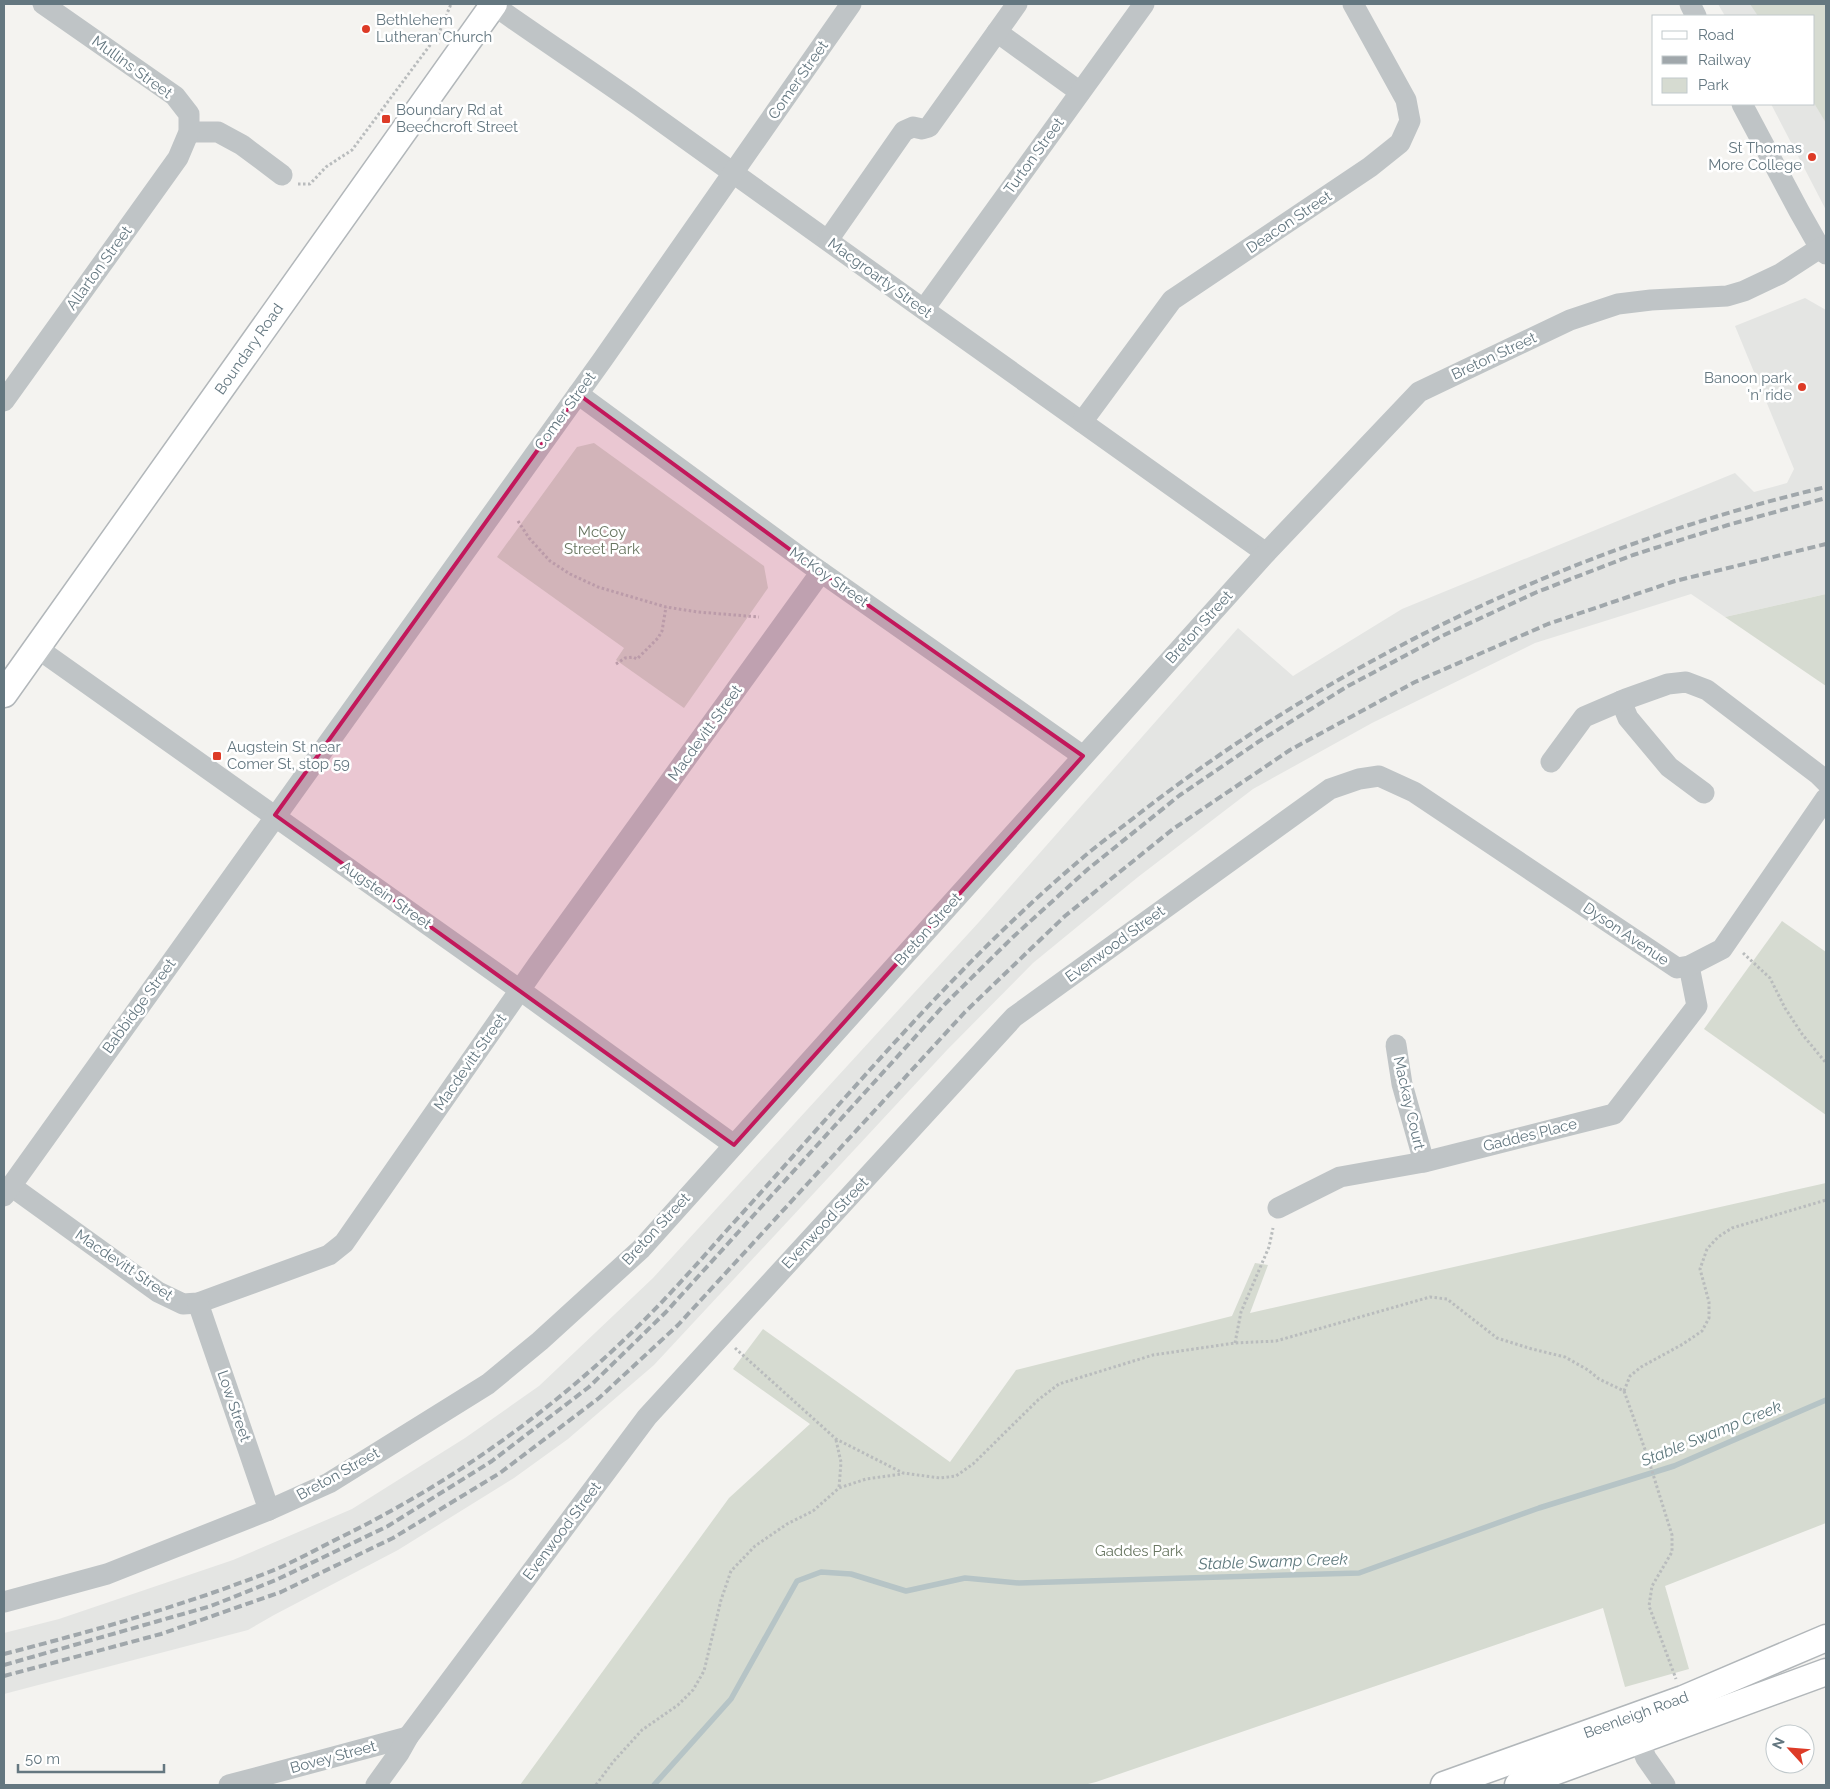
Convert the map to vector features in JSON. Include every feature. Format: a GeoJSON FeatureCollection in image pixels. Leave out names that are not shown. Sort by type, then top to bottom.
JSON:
{"type":"FeatureCollection","features":[{"type":"Feature","properties":{"kind":"main road","name":"Boundary Road"},"geometry":{"type":"LineString","coordinates":[[4,694],[493,4]]}},
{"type":"Feature","properties":{"kind":"main road","name":"Beenleigh Road"},"geometry":{"type":"LineString","coordinates":[[1444,1785],[1682,1698],[1826,1638]]}},
{"type":"Feature","properties":{"kind":"main road","name":"Beenleigh Road"},"geometry":{"type":"LineString","coordinates":[[1518,1785],[1826,1672]]}},
{"type":"Feature","properties":{"kind":"street","name":"Mullins Street"},"geometry":{"type":"LineString","coordinates":[[43,4],[175,96],[189,114],[189,132]]}},
{"type":"Feature","properties":{"kind":"street","name":"Macgroarty Street"},"geometry":{"type":"LineString","coordinates":[[493,4],[828,240],[1266,553]]}},
{"type":"Feature","properties":{"kind":"street","name":"Comer Street"},"geometry":{"type":"LineString","coordinates":[[275,816],[578,394],[851,4]]}},
{"type":"Feature","properties":{"kind":"street"},"geometry":{"type":"LineString","coordinates":[[828,240],[904,132],[912,127],[922,129],[929,127],[1017,4]]}},
{"type":"Feature","properties":{"kind":"street","name":"Turton Street"},"geometry":{"type":"LineString","coordinates":[[924,309],[1144,4]]}},
{"type":"Feature","properties":{"kind":"street","name":"Deacon Street"},"geometry":{"type":"LineString","coordinates":[[1082,422],[1172,300],[1370,167],[1400,143],[1410,121],[1406,100],[1353,4]]}},
{"type":"Feature","properties":{"kind":"street"},"geometry":{"type":"LineString","coordinates":[[997,32],[1080,92]]}},
{"type":"Feature","properties":{"kind":"street"},"geometry":{"type":"LineString","coordinates":[[1743,105],[1823,251]]}},
{"type":"Feature","properties":{"kind":"street"},"geometry":{"type":"LineString","coordinates":[[189,132],[218,132],[242,146],[282,175]]}},
{"type":"Feature","properties":{"kind":"street","name":"Allarton Street"},"geometry":{"type":"LineString","coordinates":[[4,401],[178,158],[189,132]]}},
{"type":"Feature","properties":{"kind":"street","name":"Breton Street"},"geometry":{"type":"LineString","coordinates":[[4,1602],[107,1574],[269,1510],[329,1482],[488,1384],[540,1342],[641,1248],[1266,553],[1419,392],[1570,320],[1618,304],[1651,300],[1727,296],[1744,291],[1823,251]]}},
{"type":"Feature","properties":{"kind":"street","name":"McKoy Street"},"geometry":{"type":"LineString","coordinates":[[578,394],[821,572],[1083,756]]}},
{"type":"Feature","properties":{"kind":"street","name":"Macdevitt Street"},"geometry":{"type":"LineString","coordinates":[[7,1191],[158,1292],[183,1304],[198,1303],[329,1255],[344,1243],[520,990],[821,572]]}},
{"type":"Feature","properties":{"kind":"street","name":"Augstein Street"},"geometry":{"type":"LineString","coordinates":[[37,648],[734,1144]]}},
{"type":"Feature","properties":{"kind":"street"},"geometry":{"type":"LineString","coordinates":[[1551,762],[1584,718],[1621,701],[1668,684],[1686,682],[1707,690],[1819,774],[1826,782]]}},
{"type":"Feature","properties":{"kind":"street"},"geometry":{"type":"LineString","coordinates":[[1621,701],[1628,718],[1669,767],[1704,793]]}},
{"type":"Feature","properties":{"kind":"street","name":"Dyson Avenue"},"geometry":{"type":"LineString","coordinates":[[1379,776],[1414,792],[1676,968],[1689,966],[1722,949],[1826,798]]}},
{"type":"Feature","properties":{"kind":"street","name":"Evenwood Street"},"geometry":{"type":"LineString","coordinates":[[376,1785],[408,1737],[647,1417],[1014,1017],[1330,789],[1359,778],[1379,776]]}},
{"type":"Feature","properties":{"kind":"street","name":"Babbidge Street"},"geometry":{"type":"LineString","coordinates":[[7,1191],[275,816]]}},
{"type":"Feature","properties":{"kind":"street","name":"Gaddes Place"},"geometry":{"type":"LineString","coordinates":[[1278,1208],[1340,1177],[1424,1162],[1614,1114],[1697,1006],[1689,966]]}},
{"type":"Feature","properties":{"kind":"street","name":"Mackay Court"},"geometry":{"type":"LineString","coordinates":[[1396,1045],[1402,1084],[1424,1162]]}},
{"type":"Feature","properties":{"kind":"street","name":"Low Street"},"geometry":{"type":"LineString","coordinates":[[198,1303],[269,1510]]}},
{"type":"Feature","properties":{"kind":"street","name":"Bovey Street"},"geometry":{"type":"LineString","coordinates":[[229,1785],[408,1737]]}},
{"type":"Feature","properties":{"kind":"street"},"geometry":{"type":"LineString","coordinates":[[1639,1741],[1646,1758],[1665,1785]]}},
{"type":"Feature","properties":{"kind":"path"},"geometry":{"type":"LineString","coordinates":[[282,175],[299,184],[310,184],[326,167],[352,150],[439,32],[451,4]]}},
{"type":"Feature","properties":{"kind":"path"},"geometry":{"type":"LineString","coordinates":[[518,521],[529,538],[550,562],[598,587],[666,607],[698,612],[758,617]]}},
{"type":"Feature","properties":{"kind":"path"},"geometry":{"type":"LineString","coordinates":[[616,664],[632,656],[638,659],[658,638],[662,631],[666,607]]}},
{"type":"Feature","properties":{"kind":"path"},"geometry":{"type":"LineString","coordinates":[[1742,953],[1770,978],[1785,1008],[1802,1034],[1826,1063]]}},
{"type":"Feature","properties":{"kind":"path"},"geometry":{"type":"LineString","coordinates":[[1682,1698],[1649,1606],[1652,1586],[1672,1552],[1672,1535],[1647,1455],[1624,1391],[1630,1376],[1641,1367],[1683,1344],[1702,1331],[1709,1318],[1709,1302],[1700,1269],[1707,1249],[1718,1237],[1732,1228],[1826,1200]]}},
{"type":"Feature","properties":{"kind":"path"},"geometry":{"type":"LineString","coordinates":[[1235,1343],[1241,1312],[1269,1248],[1278,1208]]}},
{"type":"Feature","properties":{"kind":"path"},"geometry":{"type":"LineString","coordinates":[[596,1785],[613,1762],[642,1730],[678,1705],[693,1690],[704,1671],[721,1600],[731,1571],[755,1546],[787,1524],[813,1511],[839,1488],[866,1479],[903,1473],[940,1478],[956,1476],[973,1464],[1038,1400],[1058,1384],[1153,1355],[1235,1343],[1276,1342],[1430,1298],[1447,1299],[1497,1338],[1565,1357],[1588,1370],[1599,1380],[1624,1391]]}},
{"type":"Feature","properties":{"kind":"path"},"geometry":{"type":"LineString","coordinates":[[721,1336],[836,1439],[903,1473]]}},
{"type":"Feature","properties":{"kind":"path"},"geometry":{"type":"LineString","coordinates":[[836,1439],[842,1462],[839,1488]]}},
{"type":"Feature","properties":{"kind":"highlighted area"},"geometry":{"type":"Polygon","coordinates":[[[578,394],[811,565],[1083,756],[734,1145],[275,815],[578,394]]]}},
{"type":"Feature","properties":{"kind":"shaded area","name":"St Thomas More College"},"geometry":{"type":"Polygon","coordinates":[[[1718,4],[1826,4],[1826,210],[1772,105],[1815,105],[1815,15],[1724,15],[1718,4]]]}},
{"type":"Feature","properties":{"kind":"shaded area"},"geometry":{"type":"Polygon","coordinates":[[[1805,298],[1826,310],[1826,594],[1725,617],[1691,594],[1535,643],[1372,723],[1253,789],[1138,877],[1033,963],[947,1050],[654,1365],[568,1439],[514,1478],[398,1550],[248,1630],[4,1694],[4,1633],[59,1619],[233,1560],[352,1509],[465,1438],[539,1386],[653,1278],[979,922],[1238,628],[1293,676],[1402,609],[1735,473],[1754,492],[1787,483],[1794,469],[1735,326],[1805,298]]]}},
{"type":"Feature","properties":{"kind":"green space"},"geometry":{"type":"Polygon","coordinates":[[[1750,4],[1826,4],[1826,123],[1815,105],[1815,15],[1757,15],[1750,4]]]}},
{"type":"Feature","properties":{"kind":"green space","name":"McCoy Street Park"},"geometry":{"type":"Polygon","coordinates":[[[594,443],[764,566],[768,588],[684,708],[616,660],[624,648],[497,557],[577,447],[594,443]]]}},
{"type":"Feature","properties":{"kind":"green space"},"geometry":{"type":"Polygon","coordinates":[[[1826,594],[1826,686],[1725,617],[1826,594]]]}},
{"type":"Feature","properties":{"kind":"green space"},"geometry":{"type":"Polygon","coordinates":[[[1782,921],[1826,952],[1826,1115],[1704,1029],[1782,921]]]}},
{"type":"Feature","properties":{"kind":"green space","name":"Gaddes Park"},"geometry":{"type":"Polygon","coordinates":[[[1826,1183],[1826,1523],[1665,1586],[1689,1669],[1625,1687],[1603,1608],[1084,1785],[520,1785],[729,1498],[810,1424],[733,1369],[763,1329],[950,1462],[1016,1370],[1232,1316],[1255,1263],[1268,1265],[1250,1313],[1826,1183]]]}},
{"type":"Feature","properties":{"kind":"waterway","name":"Stable Swamp Creek"},"geometry":{"type":"LineString","coordinates":[[654,1785],[731,1699],[797,1581],[821,1572],[851,1574],[906,1591],[965,1578],[1019,1583],[1359,1573],[1539,1508],[1674,1466],[1826,1400]]}},
{"type":"Feature","properties":{"kind":"railway"},"geometry":{"type":"LineString","coordinates":[[4,1654],[170,1607],[278,1568],[383,1515],[469,1464],[510,1435],[588,1373],[660,1304],[897,1040],[985,947],[1031,903],[1086,855],[1140,813],[1218,756],[1298,704],[1380,656],[1465,613],[1553,575],[1642,541],[1733,512],[1826,487]]}},
{"type":"Feature","properties":{"kind":"railway"},"geometry":{"type":"LineString","coordinates":[[4,1665],[211,1606],[276,1580],[388,1526],[492,1461],[589,1387],[666,1312],[945,1004],[1013,937],[1088,869],[1180,795],[1258,742],[1348,686],[1442,636],[1537,592],[1633,555],[1728,525],[1826,498]]}},
{"type":"Feature","properties":{"kind":"railway"},"geometry":{"type":"LineString","coordinates":[[4,1676],[161,1634],[281,1592],[393,1538],[500,1473],[599,1398],[678,1325],[965,1012],[1065,916],[1173,829],[1290,750],[1415,682],[1548,624],[1675,581],[1826,544]]}},
{"type":"Feature","properties":{"kind":"place","name":"Bethlehem Lutheran Church"},"geometry":{"type":"Point","coordinates":[366,29]}},
{"type":"Feature","properties":{"kind":"place","name":"Boundary Rd at Beechcroft Street"},"geometry":{"type":"Point","coordinates":[386,119]}},
{"type":"Feature","properties":{"kind":"place","name":"St Thomas More College"},"geometry":{"type":"Point","coordinates":[1812,157]}},
{"type":"Feature","properties":{"kind":"place","name":"Banoon park 'n' ride"},"geometry":{"type":"Point","coordinates":[1802,387]}},
{"type":"Feature","properties":{"kind":"place","name":"Augstein St near Comer St, stop 59"},"geometry":{"type":"Point","coordinates":[217,756]}}]}
